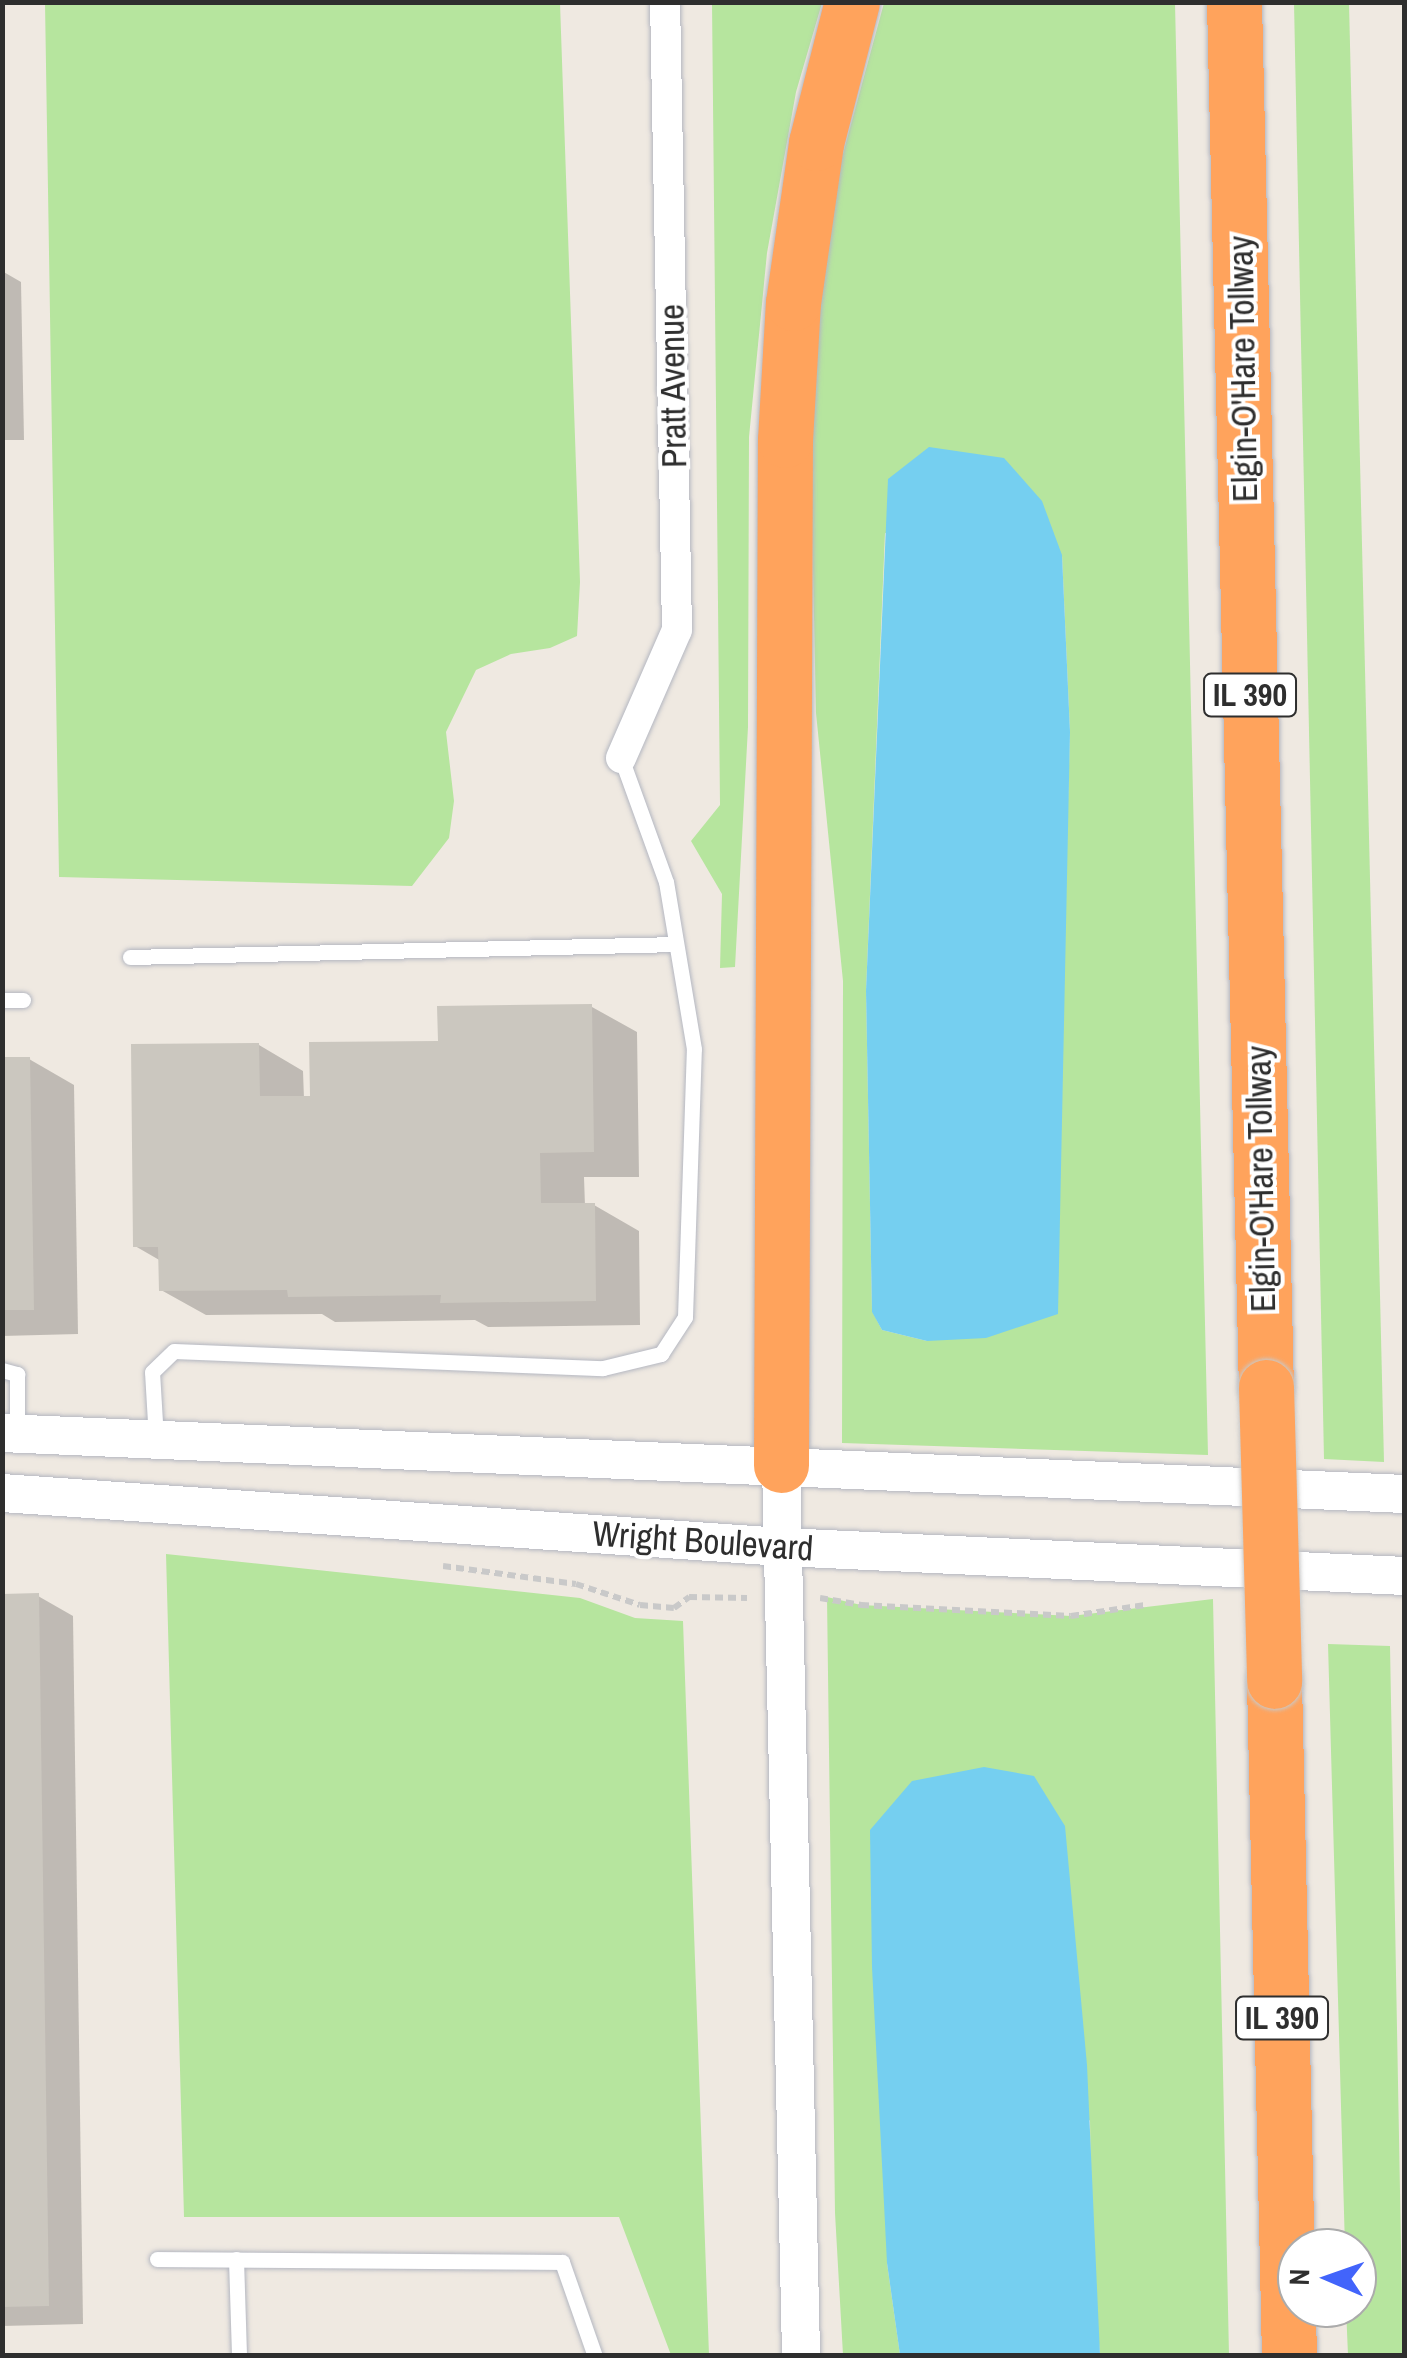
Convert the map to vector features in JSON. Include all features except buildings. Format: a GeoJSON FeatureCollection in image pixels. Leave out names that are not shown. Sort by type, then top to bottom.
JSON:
{"type":"FeatureCollection","features":[{"type":"Feature","properties":{"kind":"highway"},"geometry":{"type":"LineString","coordinates":[[782,1465],[784,440],[793,303],[816,143],[852,2]]}},
{"type":"Feature","properties":{"kind":"highway","name":"Elgin-O'Hare Tollway"},"geometry":{"type":"LineString","coordinates":[[1234,2],[1290,2356]]}},
{"type":"Feature","properties":{"kind":"street","name":"Pratt Avenue"},"geometry":{"type":"LineString","coordinates":[[621,758],[677,630],[665,2]]}},
{"type":"Feature","properties":{"kind":"street"},"geometry":{"type":"LineString","coordinates":[[10,1433],[1404,1494]]}},
{"type":"Feature","properties":{"kind":"street"},"geometry":{"type":"LineString","coordinates":[[782,1465],[801,2356]]}},
{"type":"Feature","properties":{"kind":"street","name":"Wright Boulevard"},"geometry":{"type":"LineString","coordinates":[[2,1493],[782,1547],[1404,1576]]}},
{"type":"Feature","properties":{"kind":"lane"},"geometry":{"type":"LineString","coordinates":[[156,1438],[152,1372],[174,1351],[602,1368],[661,1354],[686,1317],[694,1049],[666,882],[621,758]]}},
{"type":"Feature","properties":{"kind":"lane"},"geometry":{"type":"LineString","coordinates":[[130,957],[676,944]]}},
{"type":"Feature","properties":{"kind":"lane"},"geometry":{"type":"LineString","coordinates":[[2,1000],[23,1000]]}},
{"type":"Feature","properties":{"kind":"lane"},"geometry":{"type":"LineString","coordinates":[[2,1370],[17,1374],[10,1433]]}},
{"type":"Feature","properties":{"kind":"lane"},"geometry":{"type":"LineString","coordinates":[[158,2258],[562,2262],[595,2356]]}},
{"type":"Feature","properties":{"kind":"lane"},"geometry":{"type":"LineString","coordinates":[[236,2259],[239,2356]]}},
{"type":"Feature","properties":{"kind":"path"},"geometry":{"type":"LineString","coordinates":[[431,1565],[576,1584],[640,1605],[674,1608],[689,1598]]}},
{"type":"Feature","properties":{"kind":"path"},"geometry":{"type":"LineString","coordinates":[[827,1598],[861,1605],[1071,1616],[1150,1604]]}},
{"type":"Feature","properties":{"kind":"green space"},"geometry":{"type":"Polygon","coordinates":[[[45,3],[560,3],[580,582],[577,636],[550,648],[511,654],[476,670],[446,732],[454,801],[449,838],[412,886],[59,877],[45,3]]]}},
{"type":"Feature","properties":{"kind":"green space"},"geometry":{"type":"Polygon","coordinates":[[[712,3],[822,3],[796,92],[767,253],[749,437],[748,727],[735,967],[720,968],[722,894],[691,841],[720,805],[712,3]]]}},
{"type":"Feature","properties":{"kind":"green space"},"geometry":{"type":"Polygon","coordinates":[[[884,3],[1175,3],[1208,1455],[842,1443],[843,981],[816,713],[810,421],[819,303],[841,161],[884,3]],[[885,533],[866,991],[872,1311],[882,1330],[927,1341],[1063,971],[1070,732],[1062,555],[885,533]]]}},
{"type":"Feature","properties":{"kind":"green space"},"geometry":{"type":"Polygon","coordinates":[[[1294,3],[1349,3],[1384,1462],[1324,1459],[1294,3]]]}},
{"type":"Feature","properties":{"kind":"green space"},"geometry":{"type":"Polygon","coordinates":[[[166,1554],[580,1598],[635,1618],[683,1621],[709,2355],[671,2355],[619,2217],[184,2217],[166,1554]]]}},
{"type":"Feature","properties":{"kind":"green space"},"geometry":{"type":"Polygon","coordinates":[[[827,1597],[861,1605],[1071,1616],[1213,1599],[1229,2355],[1100,2355],[1092,2259],[1090,2120],[887,2263],[900,2355],[843,2355],[835,2213],[827,1597]]]}},
{"type":"Feature","properties":{"kind":"green space"},"geometry":{"type":"Polygon","coordinates":[[[1328,1644],[1390,1646],[1403,2355],[1348,2355],[1347,2328],[1377,2328],[1377,2228],[1344,2228],[1328,1644]]]}},
{"type":"Feature","properties":{"kind":"water"},"geometry":{"type":"Polygon","coordinates":[[[929,447],[1004,458],[1042,501],[1062,555],[1070,732],[1058,1314],[986,1338],[927,1341],[882,1330],[872,1312],[866,991],[888,479],[929,447]]]}},
{"type":"Feature","properties":{"kind":"water"},"geometry":{"type":"Polygon","coordinates":[[[984,1767],[1034,1776],[1065,1826],[1087,2065],[1100,2355],[900,2355],[887,2263],[872,1967],[870,1830],[912,1781],[984,1767]]]}}]}
